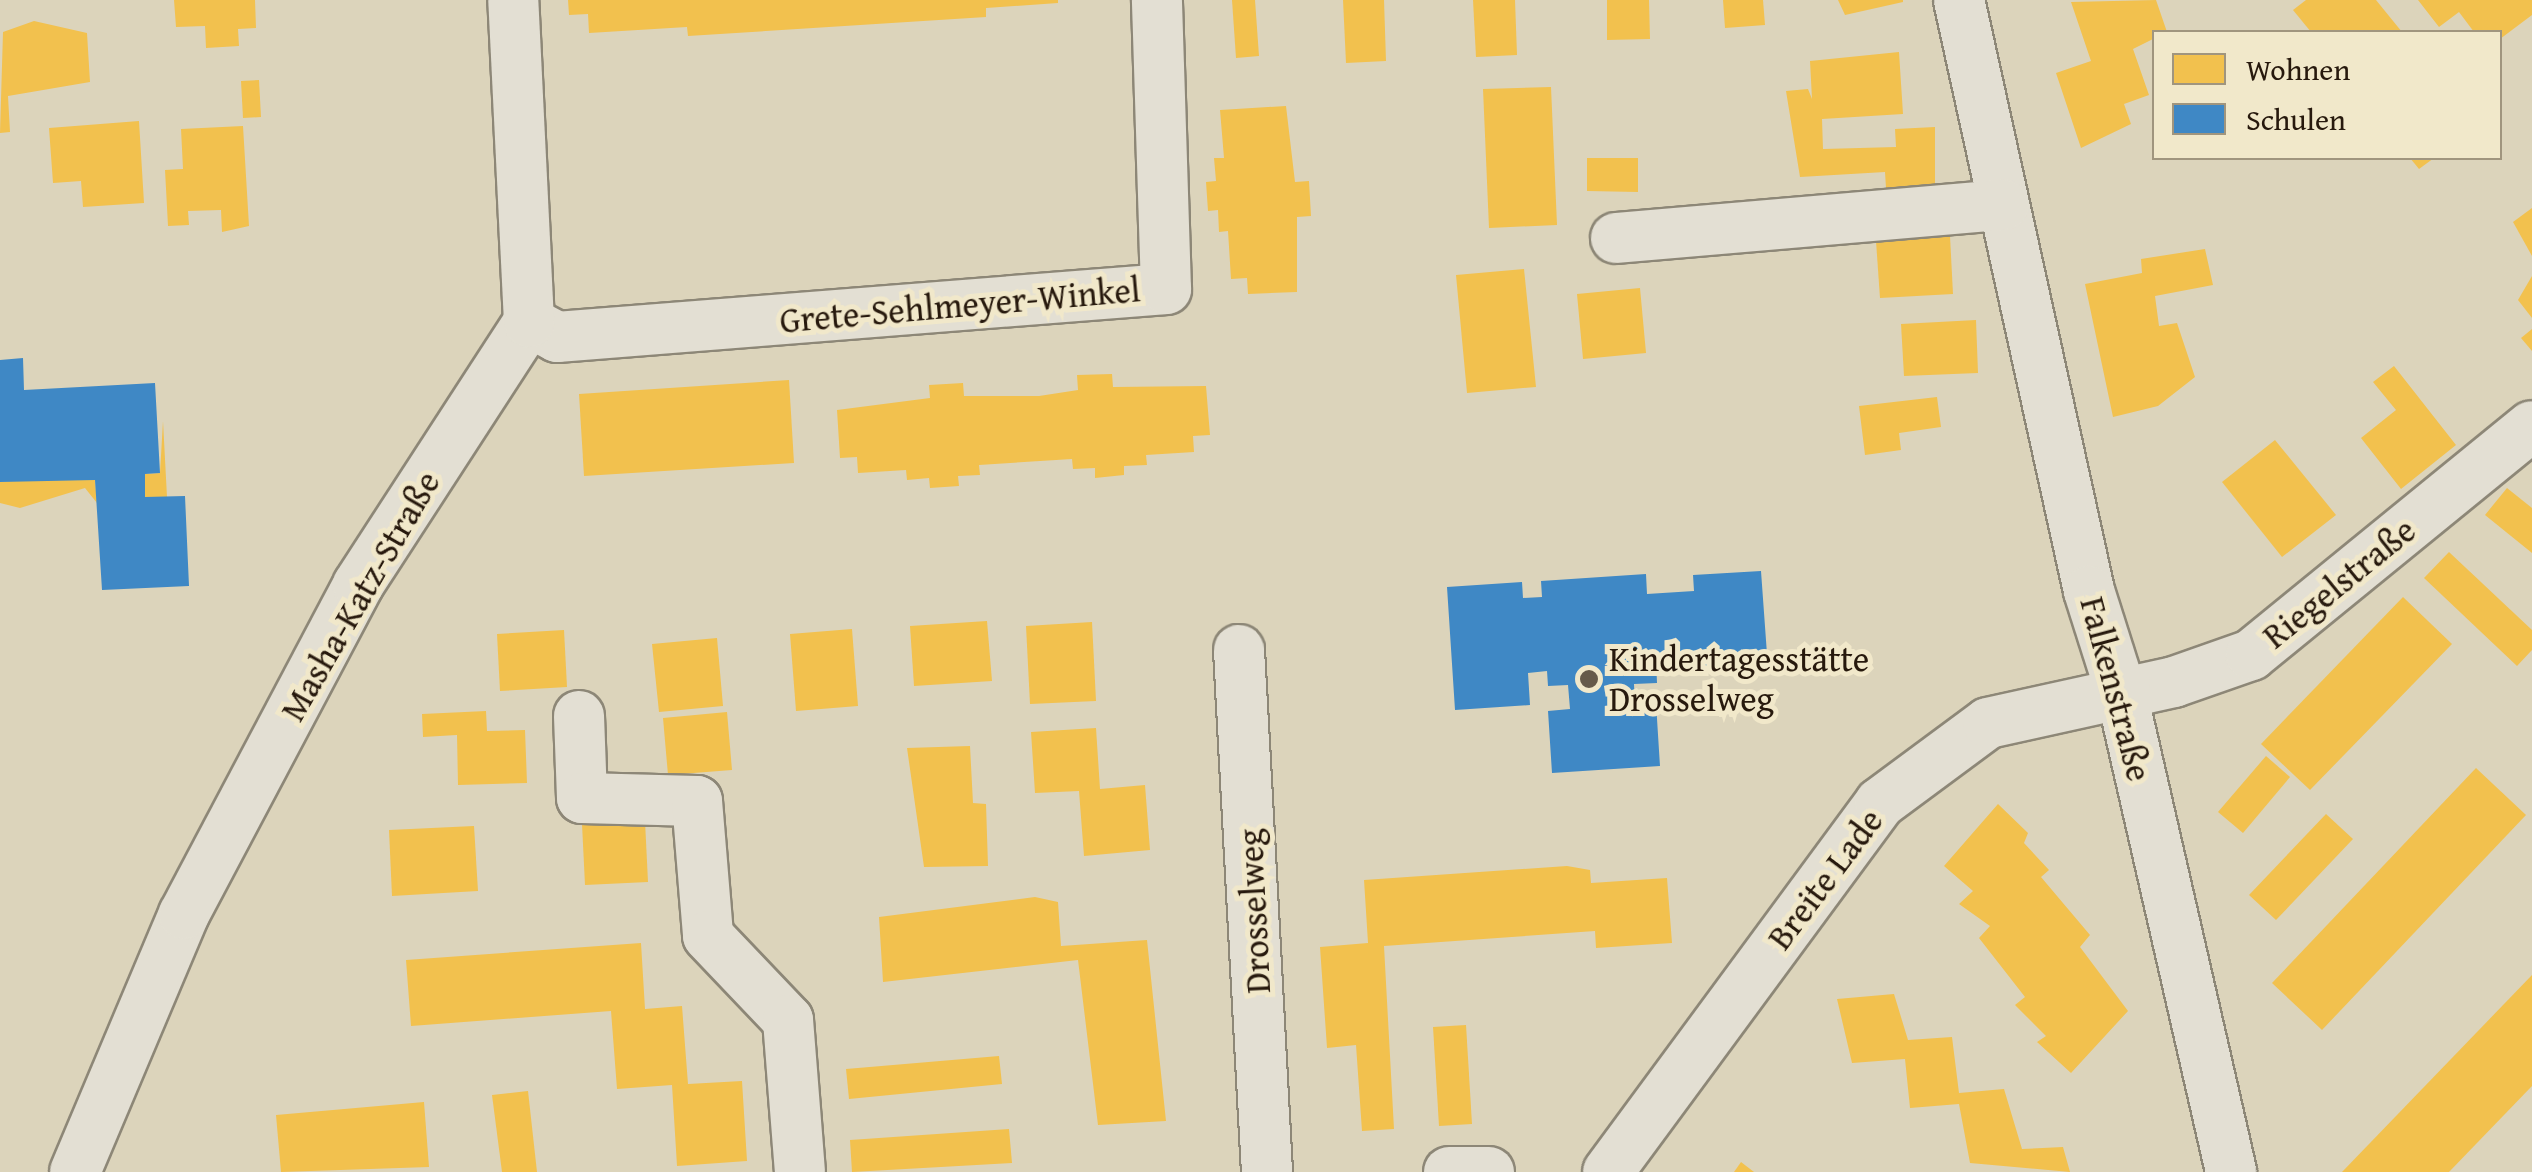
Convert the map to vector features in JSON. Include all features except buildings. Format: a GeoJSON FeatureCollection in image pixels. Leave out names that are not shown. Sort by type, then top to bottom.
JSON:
{"type":"FeatureCollection","features":[{"type":"Feature","properties":{"kind":"street"},"geometry":{"type":"LineString","coordinates":[[513,0],[529,322]]}},
{"type":"Feature","properties":{"kind":"street","name":"Grete-Sehlmeyer-Winkel"},"geometry":{"type":"LineString","coordinates":[[529,322],[556,337],[1166,289],[1157,0]]}},
{"type":"Feature","properties":{"kind":"street","name":"Falkenstraße"},"geometry":{"type":"LineString","coordinates":[[1959,0],[2088,591],[2122,695],[2231,1172]]}},
{"type":"Feature","properties":{"kind":"street"},"geometry":{"type":"LineString","coordinates":[[1616,238],[2004,206]]}},
{"type":"Feature","properties":{"kind":"street","name":"Masha-Katz-Straße"},"geometry":{"type":"LineString","coordinates":[[75,1172],[184,914],[358,585],[529,322]]}},
{"type":"Feature","properties":{"kind":"street","name":"Riegelstraße"},"geometry":{"type":"LineString","coordinates":[[2122,695],[2252,655],[2532,426]]}},
{"type":"Feature","properties":{"kind":"street","name":"Drosselweg"},"geometry":{"type":"LineString","coordinates":[[1238,650],[1267,1172]]}},
{"type":"Feature","properties":{"kind":"street","name":"Breite Lade"},"geometry":{"type":"LineString","coordinates":[[1608,1172],[1880,803],[1988,723],[2122,695]]}},
{"type":"Feature","properties":{"kind":"street"},"geometry":{"type":"LineString","coordinates":[[579,716],[582,798],[697,802],[708,936],[788,1020],[800,1172]]}},
{"type":"Feature","properties":{"kind":"street"},"geometry":{"type":"LineString","coordinates":[[1450,1172],[1489,1172]]}},
{"type":"Feature","properties":{"kind":"place","name":"Kindertagesstätte Drosselweg"},"geometry":{"type":"Point","coordinates":[1589,679]}}]}
